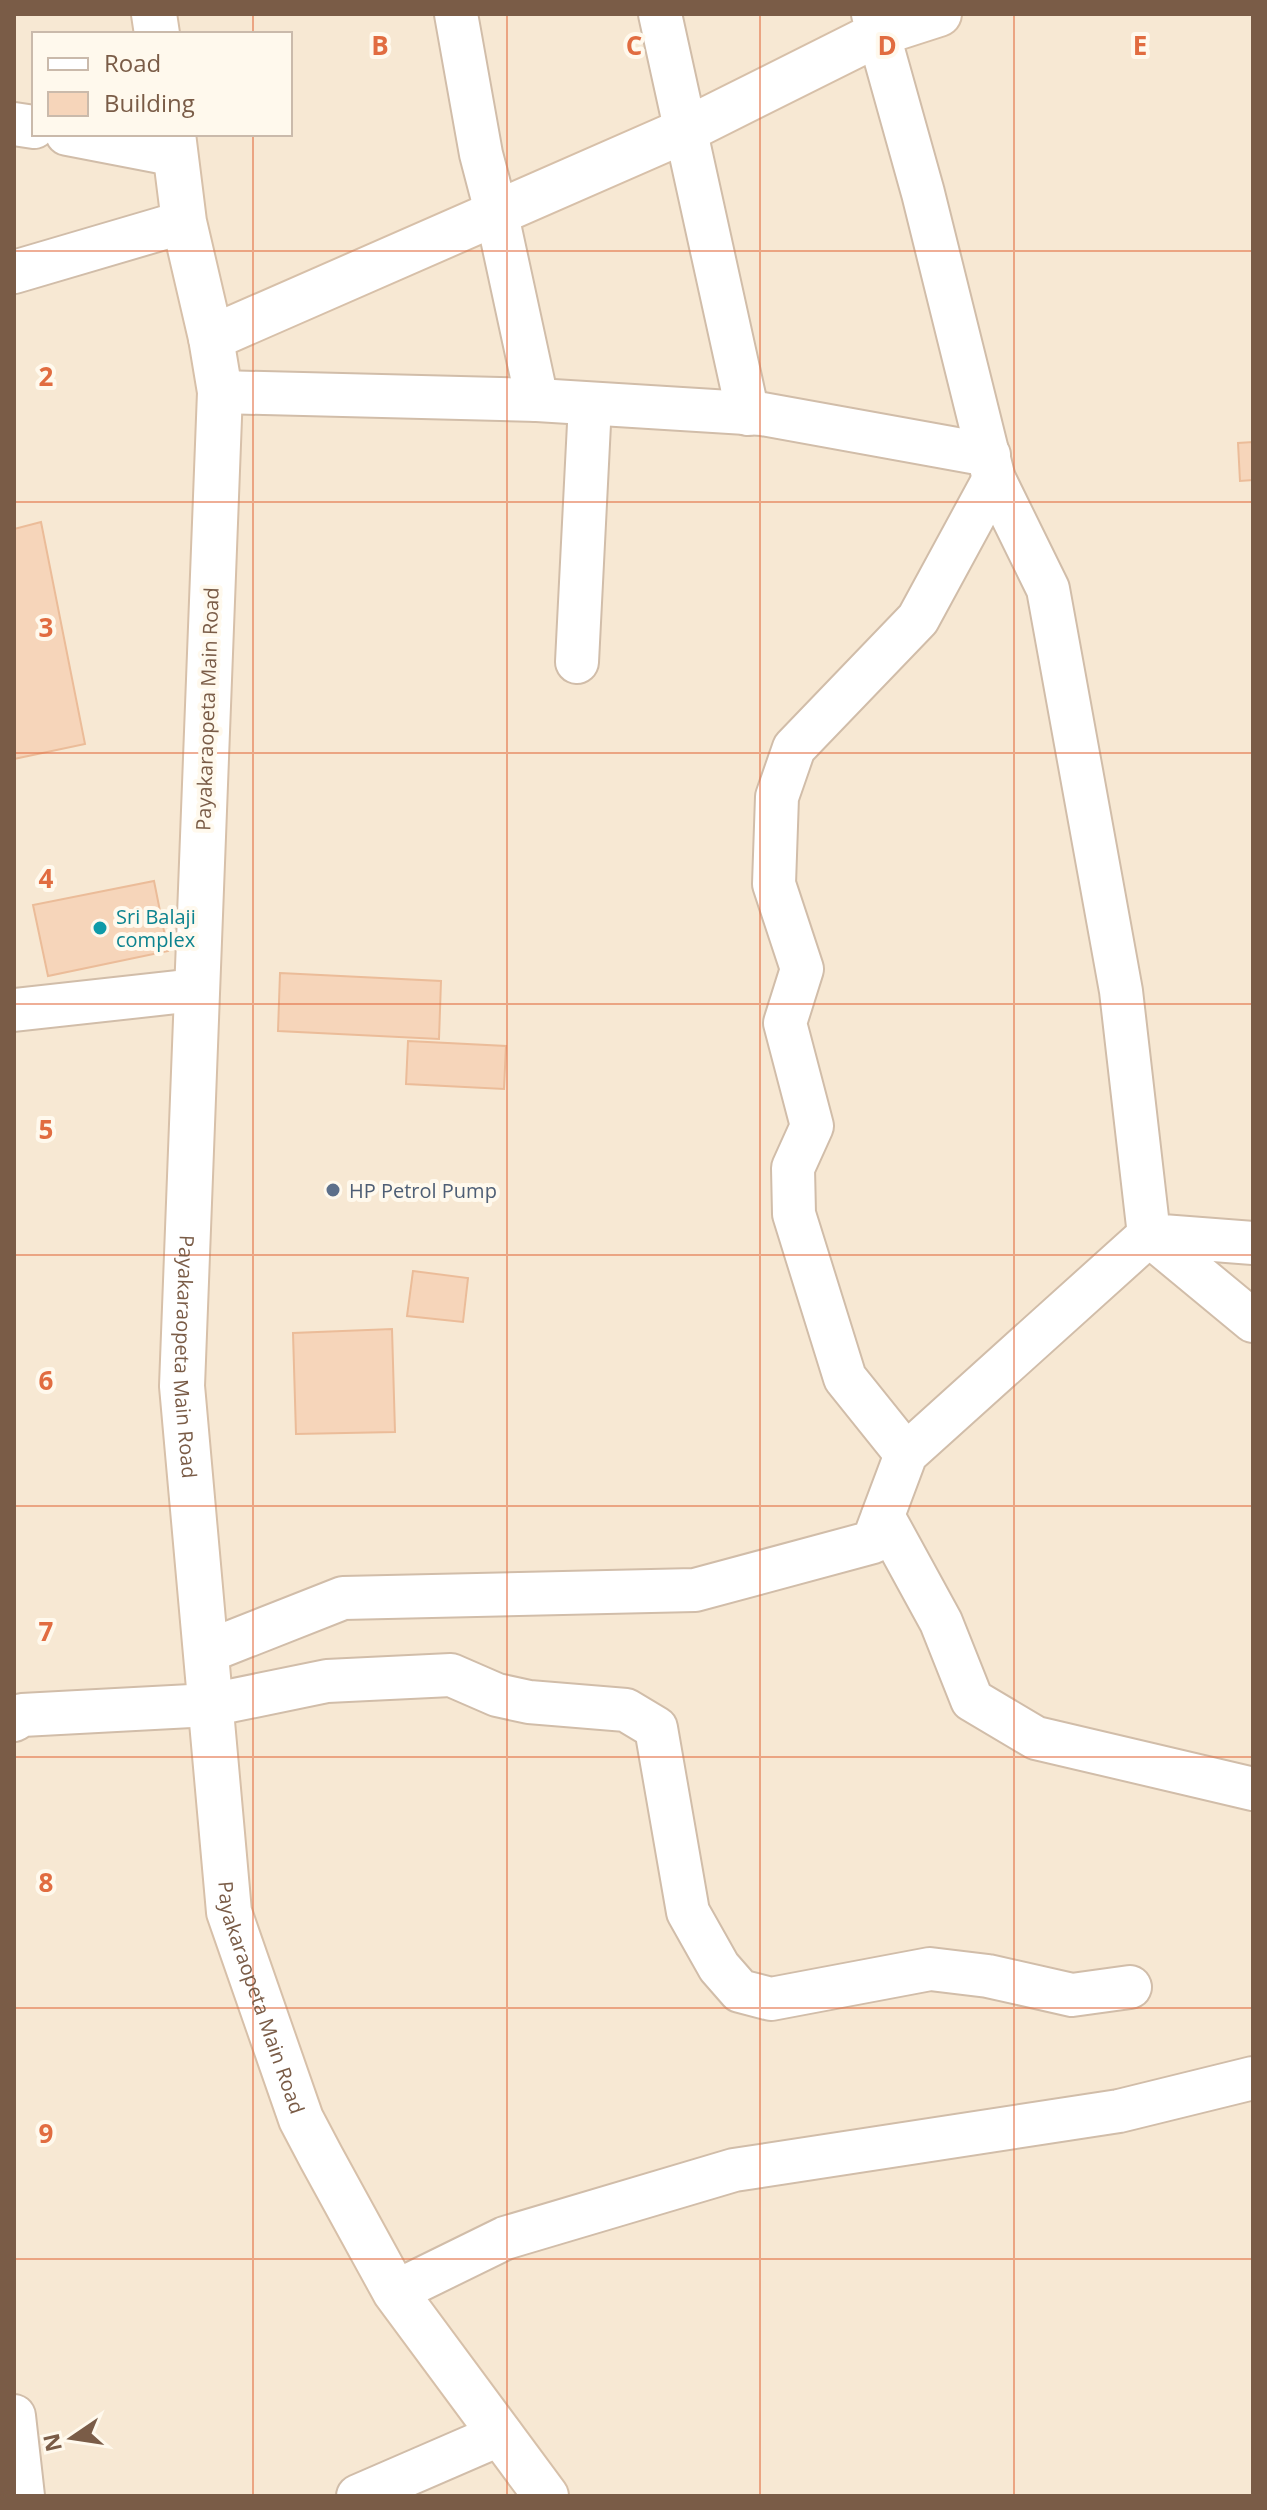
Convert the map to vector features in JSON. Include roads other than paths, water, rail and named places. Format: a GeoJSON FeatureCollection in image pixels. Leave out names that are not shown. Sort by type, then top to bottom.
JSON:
{"type":"FeatureCollection","features":[{"type":"Feature","properties":{"kind":"street"},"geometry":{"type":"LineString","coordinates":[[456,14],[481,154],[537,400]]}},
{"type":"Feature","properties":{"kind":"street"},"geometry":{"type":"LineString","coordinates":[[660,14],[748,414]]}},
{"type":"Feature","properties":{"kind":"street"},"geometry":{"type":"LineString","coordinates":[[211,338],[686,130],[877,24],[939,14]]}},
{"type":"Feature","properties":{"kind":"street"},"geometry":{"type":"LineString","coordinates":[[877,24],[923,193],[991,467],[1048,589],[1121,991],[1149,1235],[1253,1321]]}},
{"type":"Feature","properties":{"kind":"street"},"geometry":{"type":"LineString","coordinates":[[86,136],[174,145]]}},
{"type":"Feature","properties":{"kind":"street","name":"Payakaraopeta Main Road"},"geometry":{"type":"LineString","coordinates":[[174,145],[184,222],[220,392],[182,1386],[229,1912],[301,2119],[395,2292],[546,2496]]}},
{"type":"Feature","properties":{"kind":"street"},"geometry":{"type":"LineString","coordinates":[[14,272],[184,222]]}},
{"type":"Feature","properties":{"kind":"street"},"geometry":{"type":"LineString","coordinates":[[220,392],[537,400],[748,414],[991,467]]}},
{"type":"Feature","properties":{"kind":"street"},"geometry":{"type":"LineString","coordinates":[[577,662],[590,404]]}},
{"type":"Feature","properties":{"kind":"street"},"geometry":{"type":"LineString","coordinates":[[906,1454],[845,1378],[794,1214],[793,1168],[812,1126],[785,1023],[802,969],[774,884],[777,797],[794,748],[918,619],[991,467]]}},
{"type":"Feature","properties":{"kind":"street"},"geometry":{"type":"LineString","coordinates":[[14,1010],[195,990]]}},
{"type":"Feature","properties":{"kind":"street"},"geometry":{"type":"LineString","coordinates":[[206,1652],[343,1598],[695,1590],[873,1542],[906,1454],[1149,1235],[1253,1243]]}},
{"type":"Feature","properties":{"kind":"street"},"geometry":{"type":"LineString","coordinates":[[883,1516],[941,1622],[972,1700],[1036,1738],[1253,1789]]}},
{"type":"Feature","properties":{"kind":"street"},"geometry":{"type":"LineString","coordinates":[[14,1720],[22,1715],[210,1705],[327,1681],[451,1675],[497,1695],[529,1702],[626,1710],[656,1728],[688,1912],[719,1967],[740,1991],[771,1999],[930,1969],[988,1976],[1072,1995],[1130,1987]]}},
{"type":"Feature","properties":{"kind":"street"},"geometry":{"type":"LineString","coordinates":[[395,2292],[505,2238],[734,2170],[1119,2111],[1253,2078]]}},
{"type":"Feature","properties":{"kind":"street"},"geometry":{"type":"LineString","coordinates":[[14,2416],[23,2496]]}},
{"type":"Feature","properties":{"kind":"street"},"geometry":{"type":"LineString","coordinates":[[358,2496],[501,2434]]}},
{"type":"Feature","properties":{"kind":"place","name":"Sri Balaji complex"},"geometry":{"type":"Point","coordinates":[100,928]}},
{"type":"Feature","properties":{"kind":"place","name":"HP Petrol Pump"},"geometry":{"type":"Point","coordinates":[333,1190]}}]}
